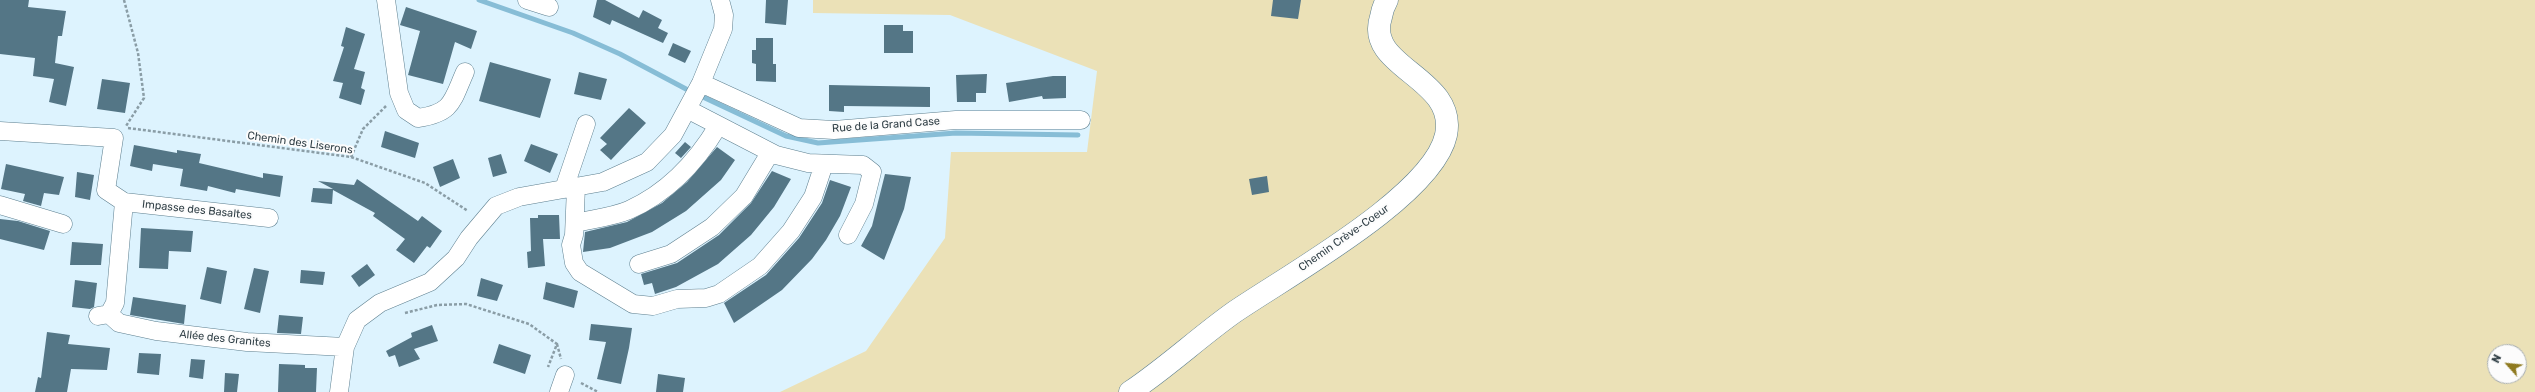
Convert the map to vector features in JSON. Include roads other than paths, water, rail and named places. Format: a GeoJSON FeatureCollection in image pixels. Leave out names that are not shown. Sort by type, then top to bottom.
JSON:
{"type":"FeatureCollection","features":[{"type":"Feature","properties":{"kind":"main road","name":"Chemin Crève-Coeur"},"geometry":{"type":"LineString","coordinates":[[1130,392],[1163,370],[1233,314],[1384,212],[1431,164],[1446,134],[1445,112],[1430,88],[1384,49],[1379,39],[1377,28],[1387,0]]}},
{"type":"Feature","properties":{"kind":"street"},"geometry":{"type":"LineString","coordinates":[[386,0],[399,93],[406,110],[418,118],[435,116],[450,106],[465,72]]}},
{"type":"Feature","properties":{"kind":"street"},"geometry":{"type":"LineString","coordinates":[[527,0],[549,7]]}},
{"type":"Feature","properties":{"kind":"street"},"geometry":{"type":"LineString","coordinates":[[339,392],[346,347],[357,320],[380,303],[430,282],[456,258],[483,220],[496,206],[513,199],[603,182],[647,162],[674,135],[701,83],[723,29],[724,15],[720,0]]}},
{"type":"Feature","properties":{"kind":"street","name":"Rue de la Grand Case"},"geometry":{"type":"LineString","coordinates":[[701,83],[799,128],[834,130],[956,120],[1081,120]]}},
{"type":"Feature","properties":{"kind":"street"},"geometry":{"type":"LineString","coordinates":[[687,109],[770,153],[808,163],[863,165],[872,172],[864,204],[848,235]]}},
{"type":"Feature","properties":{"kind":"street"},"geometry":{"type":"LineString","coordinates":[[586,124],[570,188],[575,223],[571,245],[574,263],[580,272],[633,304],[653,306],[677,299],[706,298],[719,294],[760,266],[791,231],[813,197],[824,164]]}},
{"type":"Feature","properties":{"kind":"street"},"geometry":{"type":"LineString","coordinates":[[575,223],[629,210],[669,184],[702,152],[718,126]]}},
{"type":"Feature","properties":{"kind":"street"},"geometry":{"type":"LineString","coordinates":[[0,131],[120,133],[106,190],[124,202]]}},
{"type":"Feature","properties":{"kind":"street"},"geometry":{"type":"LineString","coordinates":[[639,264],[671,254],[712,227],[744,196],[770,153]]}},
{"type":"Feature","properties":{"kind":"street","name":"Impasse des Basaltes"},"geometry":{"type":"LineString","coordinates":[[124,202],[269,218]]}},
{"type":"Feature","properties":{"kind":"street","name":"Allée des Granites"},"geometry":{"type":"LineString","coordinates":[[124,202],[115,303],[104,315],[119,322],[156,332],[247,342],[346,347]]}},
{"type":"Feature","properties":{"kind":"street"},"geometry":{"type":"LineString","coordinates":[[0,205],[63,224]]}},
{"type":"Feature","properties":{"kind":"waterway"},"geometry":{"type":"LineString","coordinates":[[479,0],[573,33],[620,54],[686,89]]}},
{"type":"Feature","properties":{"kind":"waterway"},"geometry":{"type":"LineString","coordinates":[[705,98],[786,136],[818,143],[956,133],[1078,135]]}}]}
